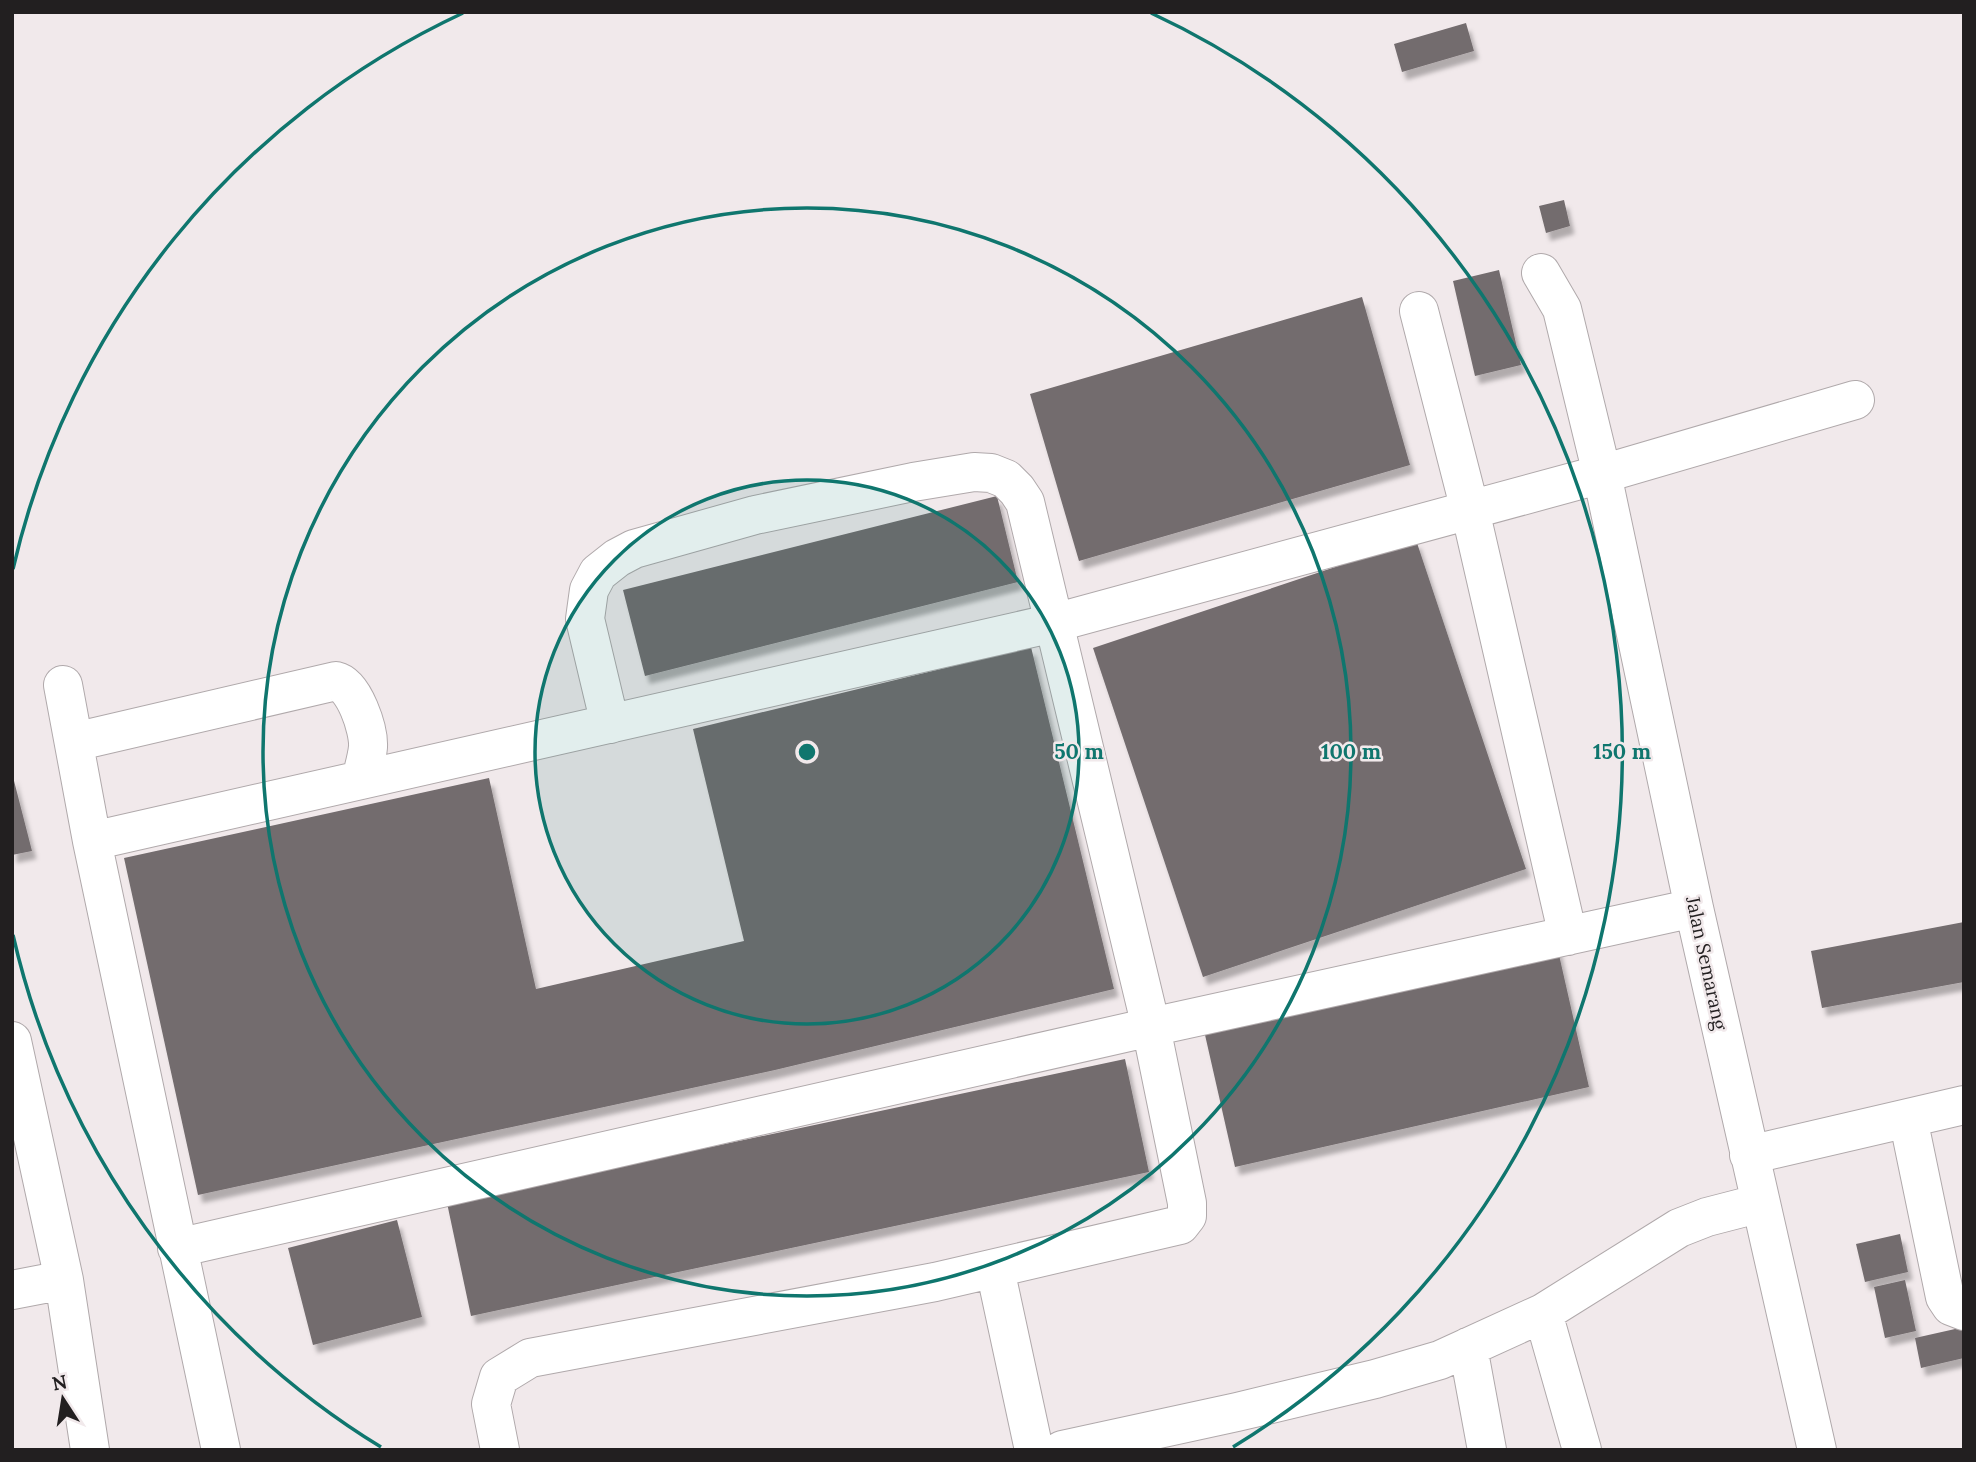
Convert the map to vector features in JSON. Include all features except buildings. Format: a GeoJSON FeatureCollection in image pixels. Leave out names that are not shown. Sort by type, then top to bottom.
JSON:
{"type":"FeatureCollection","features":[{"type":"Feature","properties":{"kind":"lane","name":"Jalan Semarang"},"geometry":{"type":"LineString","coordinates":[[1541,273],[1562,309],[1602,474],[1749,1155],[1817,1450]]}},
{"type":"Feature","properties":{"kind":"lane"},"geometry":{"type":"LineString","coordinates":[[1419,312],[1470,510],[1568,936]]}},
{"type":"Feature","properties":{"kind":"lane"},"geometry":{"type":"LineString","coordinates":[[92,841],[1054,622],[1602,474],[1855,400]]}},
{"type":"Feature","properties":{"kind":"lane"},"geometry":{"type":"LineString","coordinates":[[500,1450],[491,1404],[499,1377],[530,1358],[995,1269],[1180,1225],[1186,1220],[1187,1203],[1151,1027],[1025,502],[1006,479],[991,473],[974,472],[913,482],[755,515],[634,550],[617,558],[598,573],[589,590],[585,619],[610,724]]}},
{"type":"Feature","properties":{"kind":"lane"},"geometry":{"type":"LineString","coordinates":[[74,742],[336,681],[344,683],[350,691],[359,709],[368,741],[361,780]]}},
{"type":"Feature","properties":{"kind":"lane"},"geometry":{"type":"LineString","coordinates":[[63,685],[92,841],[221,1450]]}},
{"type":"Feature","properties":{"kind":"lane"},"geometry":{"type":"LineString","coordinates":[[177,1248],[1151,1027],[1695,908]]}},
{"type":"Feature","properties":{"kind":"lane"},"geometry":{"type":"LineString","coordinates":[[12,1041],[64,1280],[90,1450]]}},
{"type":"Feature","properties":{"kind":"lane"},"geometry":{"type":"LineString","coordinates":[[1749,1155],[1964,1105]]}},
{"type":"Feature","properties":{"kind":"lane"},"geometry":{"type":"LineString","coordinates":[[1908,1118],[1945,1297],[1951,1307],[1964,1311]]}},
{"type":"Feature","properties":{"kind":"lane"},"geometry":{"type":"LineString","coordinates":[[1062,1450],[1375,1379],[1440,1360],[1543,1313],[1679,1228],[1707,1217],[1761,1203]]}},
{"type":"Feature","properties":{"kind":"lane"},"geometry":{"type":"LineString","coordinates":[[995,1269],[1034,1450]]}},
{"type":"Feature","properties":{"kind":"lane"},"geometry":{"type":"LineString","coordinates":[[12,1290],[64,1280]]}},
{"type":"Feature","properties":{"kind":"lane"},"geometry":{"type":"LineString","coordinates":[[1543,1313],[1582,1450]]}},
{"type":"Feature","properties":{"kind":"lane"},"geometry":{"type":"LineString","coordinates":[[1468,1347],[1488,1450]]}}]}
